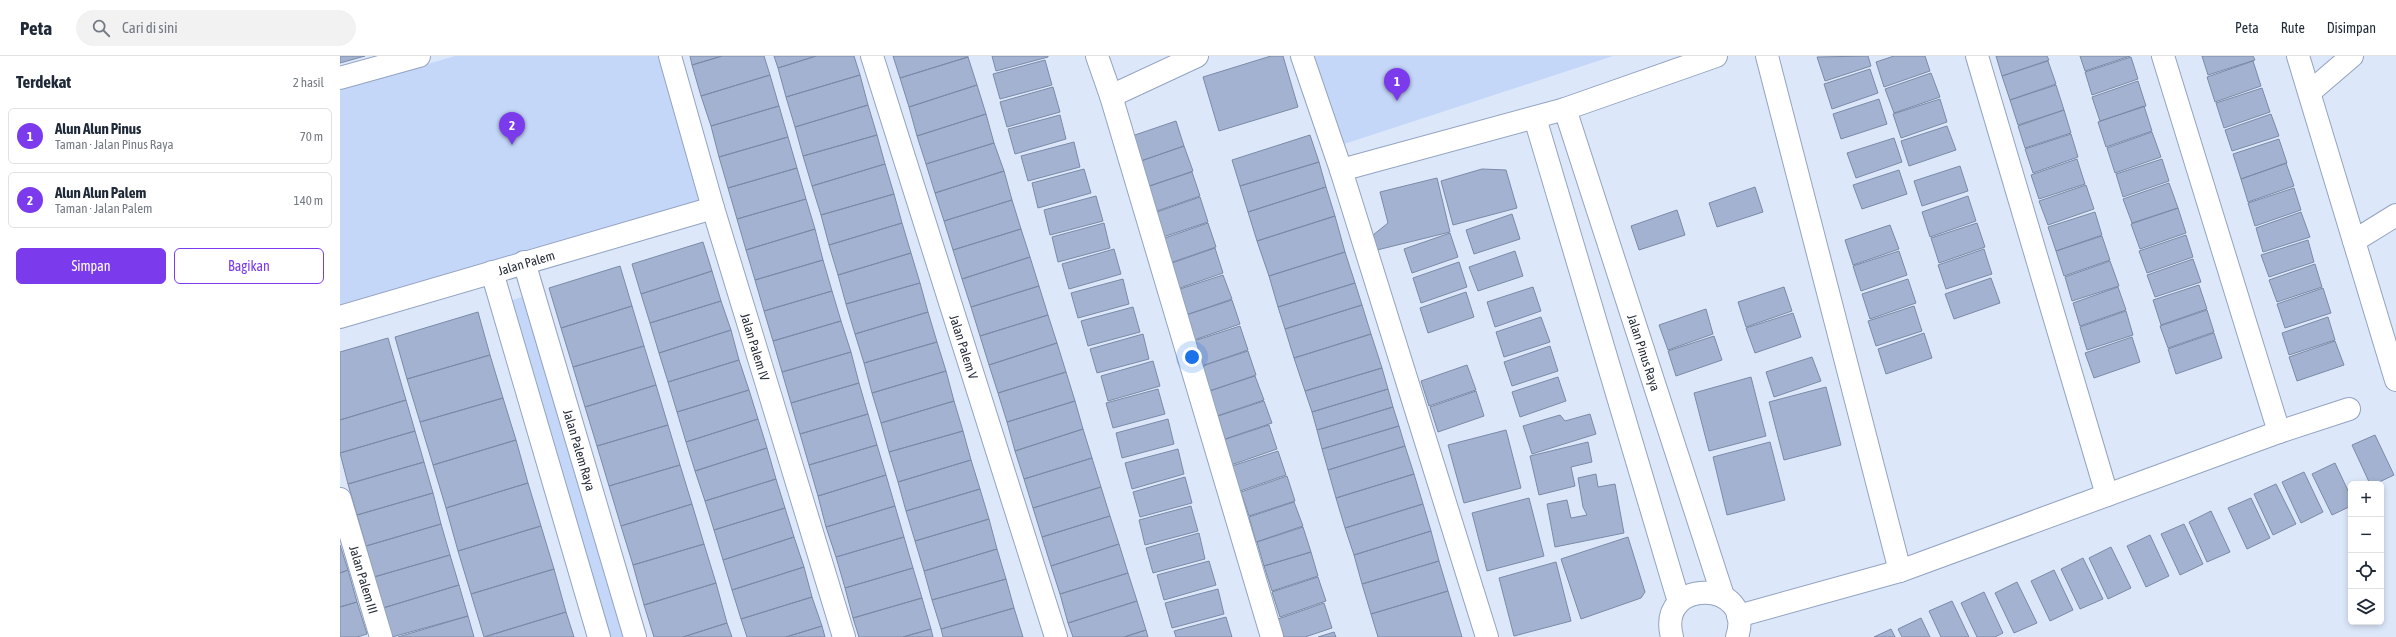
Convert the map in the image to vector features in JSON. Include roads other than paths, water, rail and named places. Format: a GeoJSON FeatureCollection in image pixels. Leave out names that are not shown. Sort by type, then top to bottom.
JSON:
{"type":"FeatureCollection","features":[{"type":"Feature","properties":{"kind":"street"},"geometry":{"type":"LineString","coordinates":[[340,78],[419,56]]}},
{"type":"Feature","properties":{"kind":"street","name":"Jalan Palem IV"},"geometry":{"type":"LineString","coordinates":[[670,56],[713,208],[844,637]]}},
{"type":"Feature","properties":{"kind":"street","name":"Jalan Palem V"},"geometry":{"type":"LineString","coordinates":[[872,56],[1056,637]]}},
{"type":"Feature","properties":{"kind":"street"},"geometry":{"type":"LineString","coordinates":[[1097,56],[1111,96],[1272,637]]}},
{"type":"Feature","properties":{"kind":"street"},"geometry":{"type":"LineString","coordinates":[[1111,96],[1197,56]]}},
{"type":"Feature","properties":{"kind":"street"},"geometry":{"type":"LineString","coordinates":[[1302,56],[1341,170],[1487,637]]}},
{"type":"Feature","properties":{"kind":"street"},"geometry":{"type":"LineString","coordinates":[[1341,170],[1565,109],[1716,56]]}},
{"type":"Feature","properties":{"kind":"street"},"geometry":{"type":"LineString","coordinates":[[1767,56],[1900,571]]}},
{"type":"Feature","properties":{"kind":"street"},"geometry":{"type":"LineString","coordinates":[[1977,56],[2107,495]]}},
{"type":"Feature","properties":{"kind":"street"},"geometry":{"type":"LineString","coordinates":[[2163,56],[2279,432]]}},
{"type":"Feature","properties":{"kind":"street"},"geometry":{"type":"LineString","coordinates":[[2298,56],[2396,380]]}},
{"type":"Feature","properties":{"kind":"street"},"geometry":{"type":"LineString","coordinates":[[2310,92],[2352,56]]}},
{"type":"Feature","properties":{"kind":"street","name":"Jalan Pinus Raya"},"geometry":{"type":"LineString","coordinates":[[1565,109],[1723,596]]}},
{"type":"Feature","properties":{"kind":"street"},"geometry":{"type":"LineString","coordinates":[[1535,118],[1679,602]]}},
{"type":"Feature","properties":{"kind":"street","name":"Jalan Palem"},"geometry":{"type":"LineString","coordinates":[[340,317],[713,208]]}},
{"type":"Feature","properties":{"kind":"street"},"geometry":{"type":"LineString","coordinates":[[2354,242],[2396,215]]}},
{"type":"Feature","properties":{"kind":"street","name":"Jalan Palem Raya"},"geometry":{"type":"LineString","coordinates":[[524,262],[635,637]]}},
{"type":"Feature","properties":{"kind":"street"},"geometry":{"type":"LineString","coordinates":[[492,272],[599,637]]}},
{"type":"Feature","properties":{"kind":"street"},"geometry":{"type":"LineString","coordinates":[[1738,616],[1900,571],[2279,432],[2349,409]]}},
{"type":"Feature","properties":{"kind":"street","name":"Jalan Palem III"},"geometry":{"type":"LineString","coordinates":[[340,499],[382,637]]}},
{"type":"Feature","properties":{"kind":"street"},"geometry":{"type":"LineString","coordinates":[[1672,637],[1670,620],[1679,602],[1689,595],[1700,592],[1712,592],[1723,596],[1732,604],[1738,616],[1739,630],[1737,637]]}},
{"type":"Feature","properties":{"kind":"place","name":"Alun Alun Pinus"},"geometry":{"type":"Point","coordinates":[1397,101]}},
{"type":"Feature","properties":{"kind":"place","name":"Alun Alun Palem"},"geometry":{"type":"Point","coordinates":[512,145]}}]}
